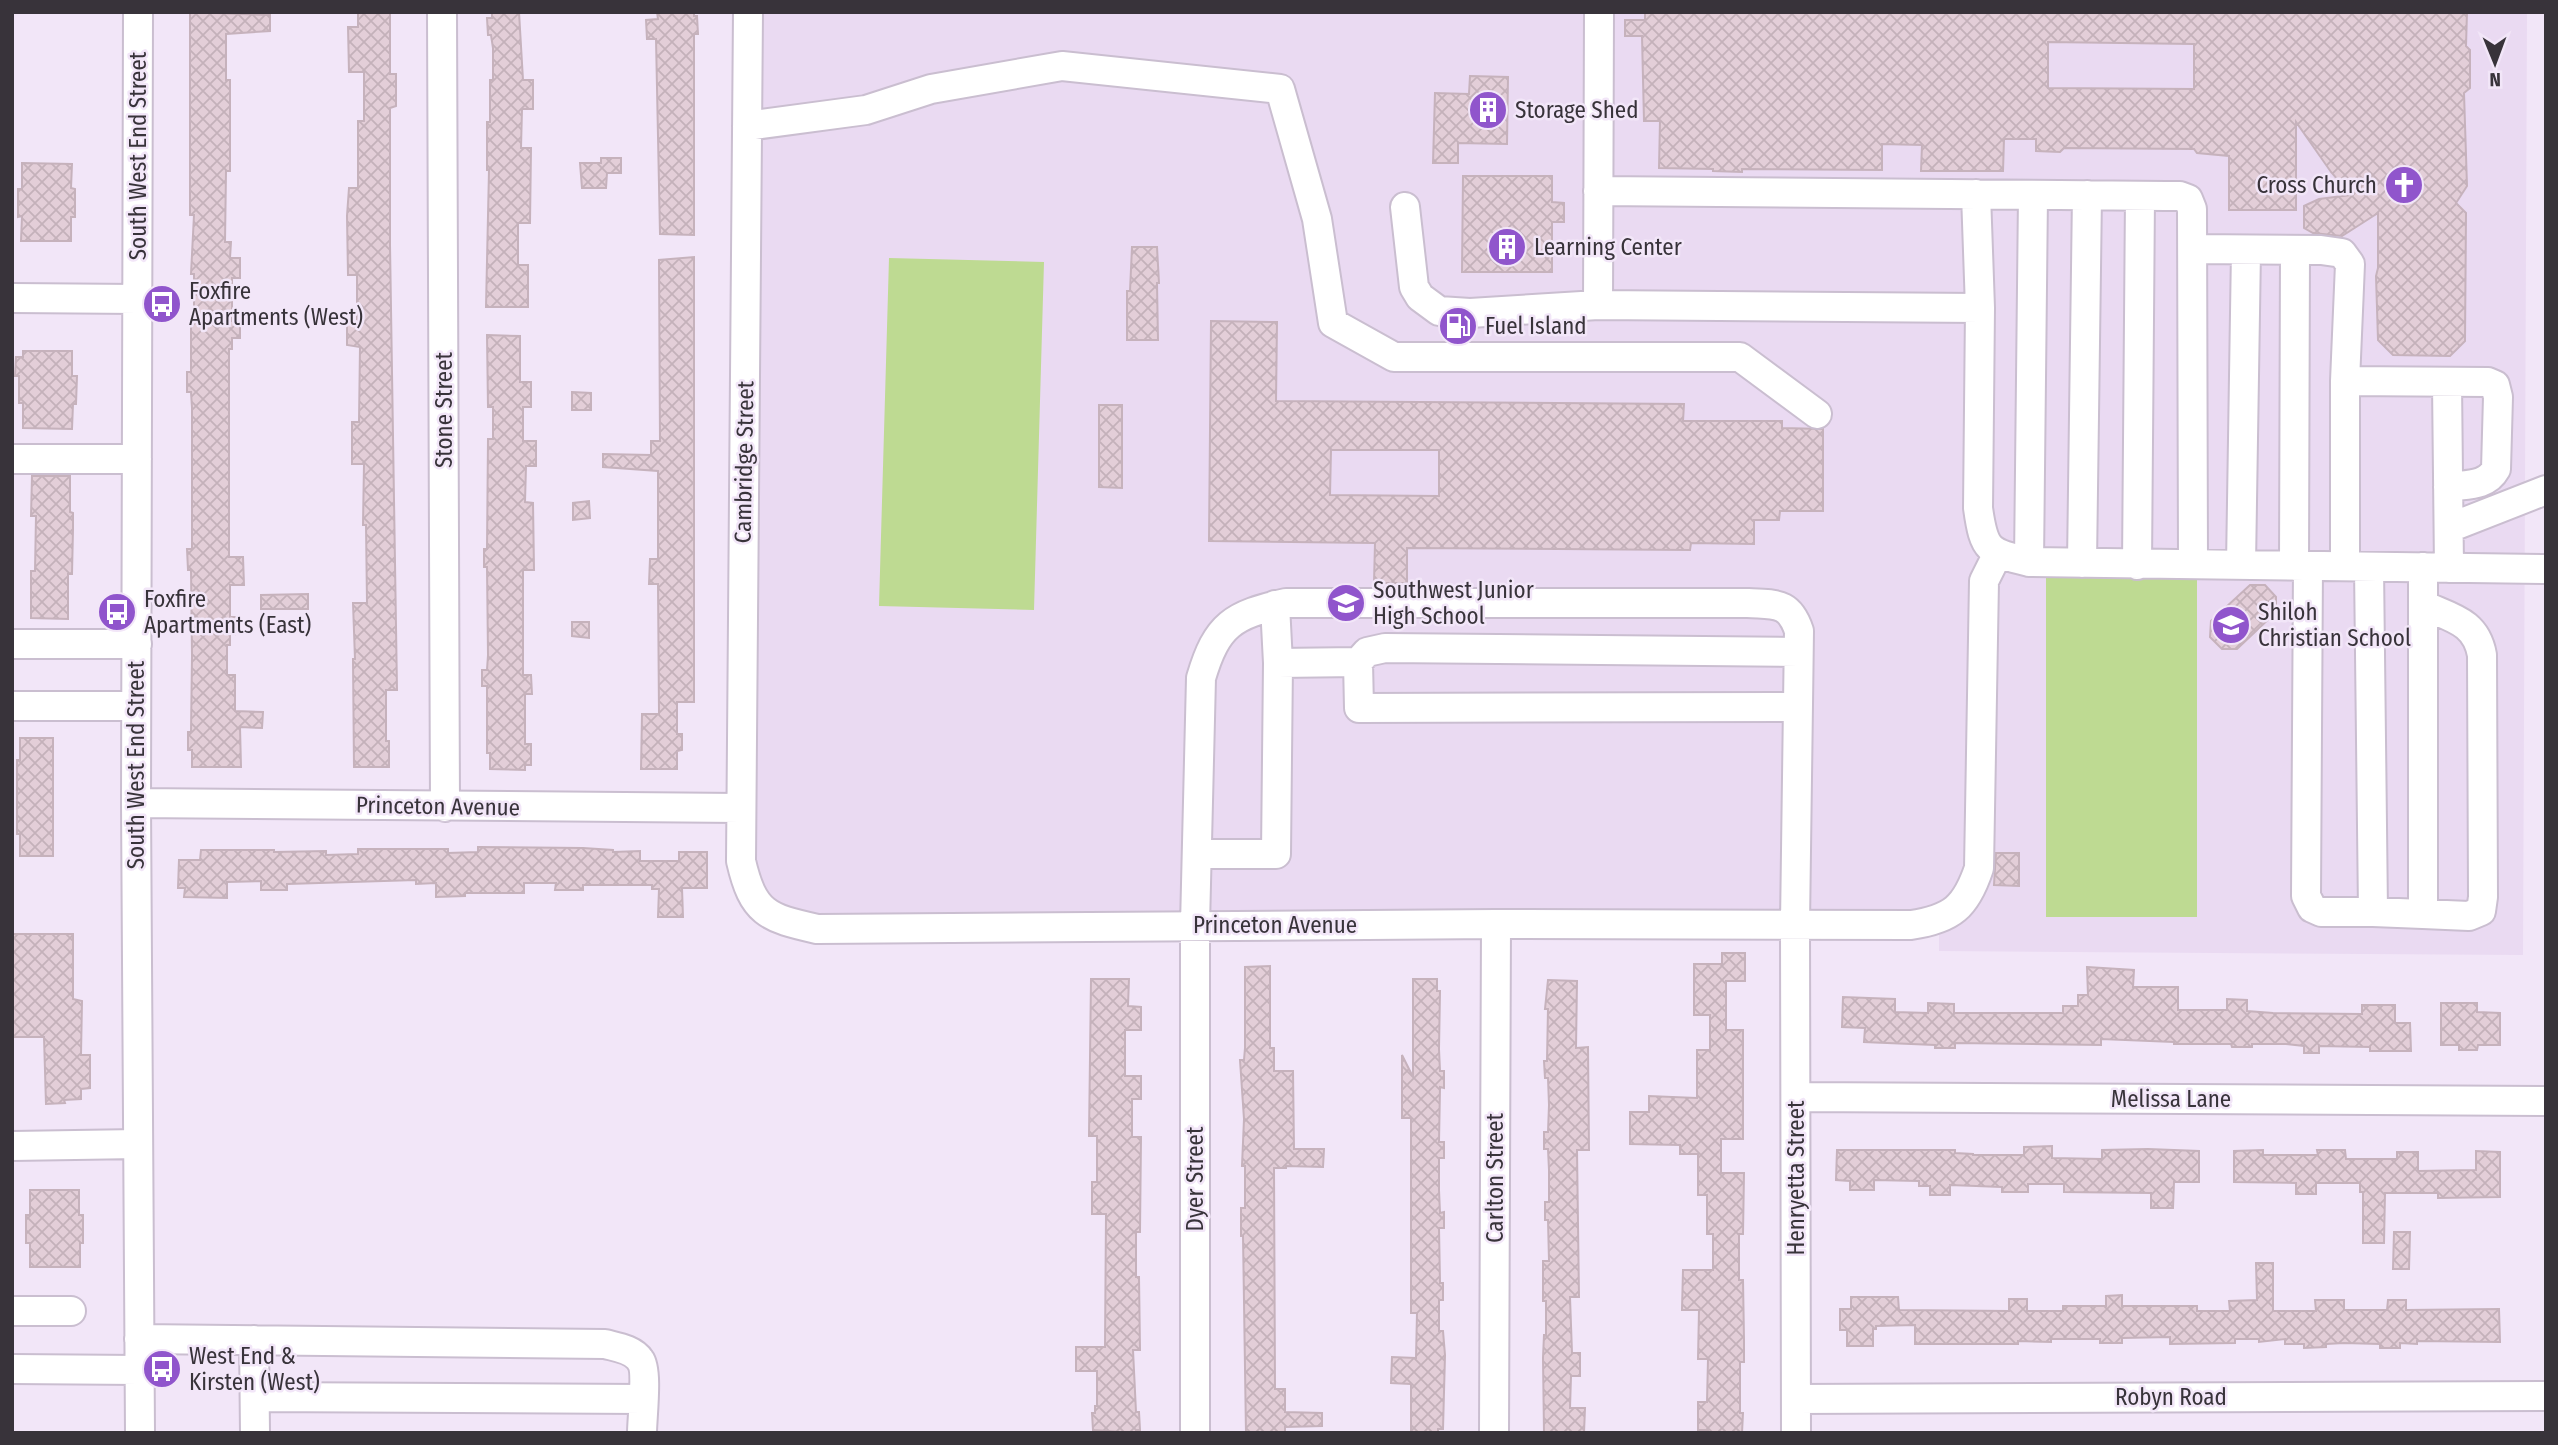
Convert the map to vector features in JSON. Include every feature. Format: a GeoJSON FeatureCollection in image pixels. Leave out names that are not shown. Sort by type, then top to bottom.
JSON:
{"type":"FeatureCollection","features":[{"type":"Feature","properties":{"kind":"street","name":"South West End Street"},"geometry":{"type":"LineString","coordinates":[[138,12],[136,803],[140,1433]]}},
{"type":"Feature","properties":{"kind":"street","name":"Stone Street"},"geometry":{"type":"LineString","coordinates":[[442,12],[445,807]]}},
{"type":"Feature","properties":{"kind":"street","name":"Cambridge Street"},"geometry":{"type":"LineString","coordinates":[[748,12],[740,808],[741,861],[747,888],[759,907]]}},
{"type":"Feature","properties":{"kind":"street"},"geometry":{"type":"LineString","coordinates":[[1598,305],[1599,12]]}},
{"type":"Feature","properties":{"kind":"street"},"geometry":{"type":"LineString","coordinates":[[747,126],[866,110],[931,89],[1062,66],[1280,89],[1317,219],[1334,323],[1394,357],[1740,357],[1817,414]]}},
{"type":"Feature","properties":{"kind":"street"},"geometry":{"type":"LineString","coordinates":[[1598,191],[2180,196],[2188,200],[2192,209],[2193,249],[2193,564]]}},
{"type":"Feature","properties":{"kind":"street"},"geometry":{"type":"LineString","coordinates":[[1976,194],[1980,308],[1978,508],[1982,536],[1997,555],[2029,562],[2137,565],[2546,569]]}},
{"type":"Feature","properties":{"kind":"street"},"geometry":{"type":"LineString","coordinates":[[2029,562],[2034,195]]}},
{"type":"Feature","properties":{"kind":"street"},"geometry":{"type":"LineString","coordinates":[[2082,563],[2087,195]]}},
{"type":"Feature","properties":{"kind":"street"},"geometry":{"type":"LineString","coordinates":[[2137,565],[2140,196]]}},
{"type":"Feature","properties":{"kind":"street"},"geometry":{"type":"LineString","coordinates":[[1405,207],[1415,288],[1420,298],[1439,311],[1470,313],[1598,305],[1980,308]]}},
{"type":"Feature","properties":{"kind":"street"},"geometry":{"type":"LineString","coordinates":[[2193,249],[2321,250],[2342,254],[2350,264],[2344,381],[2357,566],[2373,912]]}},
{"type":"Feature","properties":{"kind":"street"},"geometry":{"type":"LineString","coordinates":[[2241,565],[2246,250]]}},
{"type":"Feature","properties":{"kind":"street"},"geometry":{"type":"LineString","coordinates":[[2295,250],[2306,896],[2312,908],[2321,912],[2469,916],[2481,911],[2480,640],[2470,627],[2423,605]]}},
{"type":"Feature","properties":{"kind":"street"},"geometry":{"type":"LineString","coordinates":[[12,298],[138,299]]}},
{"type":"Feature","properties":{"kind":"street"},"geometry":{"type":"LineString","coordinates":[[2344,381],[2488,382],[2495,385],[2498,397],[2496,469],[2491,478],[2482,483],[2448,487]]}},
{"type":"Feature","properties":{"kind":"street"},"geometry":{"type":"LineString","coordinates":[[2423,914],[2423,605],[2449,528],[2447,383]]}},
{"type":"Feature","properties":{"kind":"street"},"geometry":{"type":"LineString","coordinates":[[12,459],[137,459]]}},
{"type":"Feature","properties":{"kind":"street"},"geometry":{"type":"LineString","coordinates":[[2449,528],[2546,490]]}},
{"type":"Feature","properties":{"kind":"street","name":"Princeton Avenue"},"geometry":{"type":"LineString","coordinates":[[759,907],[783,922],[817,929],[1496,923],[1912,925],[1936,921],[1958,908],[1972,891],[1979,868],[1984,581],[1997,555]]}},
{"type":"Feature","properties":{"kind":"street","name":"Henryetta Street"},"geometry":{"type":"LineString","coordinates":[[1275,606],[1286,603],[1748,603],[1782,606],[1794,617],[1799,631],[1795,924],[1796,1433]]}},
{"type":"Feature","properties":{"kind":"street"},"geometry":{"type":"LineString","coordinates":[[1196,853],[1276,854],[1278,663],[1275,606]]}},
{"type":"Feature","properties":{"kind":"street","name":"Dyer Street"},"geometry":{"type":"LineString","coordinates":[[1195,1433],[1195,925],[1201,678],[1209,651],[1224,628],[1251,611],[1275,606]]}},
{"type":"Feature","properties":{"kind":"street"},"geometry":{"type":"LineString","coordinates":[[12,644],[136,644]]}},
{"type":"Feature","properties":{"kind":"street"},"geometry":{"type":"LineString","coordinates":[[1798,652],[1385,648],[1367,652],[1358,662],[1359,708],[1798,708]]}},
{"type":"Feature","properties":{"kind":"street"},"geometry":{"type":"LineString","coordinates":[[1278,663],[1358,662]]}},
{"type":"Feature","properties":{"kind":"street"},"geometry":{"type":"LineString","coordinates":[[12,706],[136,706]]}},
{"type":"Feature","properties":{"kind":"street","name":"Princeton Avenue"},"geometry":{"type":"LineString","coordinates":[[136,803],[740,808]]}},
{"type":"Feature","properties":{"kind":"street","name":"Carlton Street"},"geometry":{"type":"LineString","coordinates":[[1494,1433],[1496,923]]}},
{"type":"Feature","properties":{"kind":"street","name":"Melissa Lane"},"geometry":{"type":"LineString","coordinates":[[1796,1097],[2546,1101]]}},
{"type":"Feature","properties":{"kind":"street"},"geometry":{"type":"LineString","coordinates":[[12,1146],[138,1144]]}},
{"type":"Feature","properties":{"kind":"street"},"geometry":{"type":"LineString","coordinates":[[12,1311],[71,1311]]}},
{"type":"Feature","properties":{"kind":"street"},"geometry":{"type":"LineString","coordinates":[[139,1339],[605,1344],[627,1350],[641,1360],[642,1433]]}},
{"type":"Feature","properties":{"kind":"street"},"geometry":{"type":"LineString","coordinates":[[254,1340],[255,1433]]}},
{"type":"Feature","properties":{"kind":"street"},"geometry":{"type":"LineString","coordinates":[[12,1369],[139,1370]]}},
{"type":"Feature","properties":{"kind":"street","name":"Robyn Road"},"geometry":{"type":"LineString","coordinates":[[1796,1399],[2546,1396]]}},
{"type":"Feature","properties":{"kind":"street"},"geometry":{"type":"LineString","coordinates":[[254,1397],[643,1399]]}},
{"type":"Feature","properties":{"kind":"shaded area"},"geometry":{"type":"Polygon","coordinates":[[[760,12],[2527,12],[2523,955],[1939,951],[1939,903],[1913,910],[822,920],[791,913],[773,901],[760,885],[753,859],[760,12]]]}},
{"type":"Feature","properties":{"kind":"green space"},"geometry":{"type":"Polygon","coordinates":[[[889,258],[1044,262],[1034,610],[879,606],[889,258]]]}},
{"type":"Feature","properties":{"kind":"green space"},"geometry":{"type":"Polygon","coordinates":[[[2046,578],[2197,578],[2197,917],[2046,917],[2046,578]]]}},
{"type":"Feature","properties":{"kind":"building"},"geometry":{"type":"Polygon","coordinates":[[[190,12],[270,15],[270,31],[226,34],[226,80],[230,80],[230,171],[226,171],[225,242],[231,242],[230,258],[240,258],[240,278],[232,278],[232,321],[240,321],[240,338],[232,338],[232,349],[229,349],[229,557],[243,557],[244,585],[230,585],[230,617],[235,617],[235,634],[230,633],[230,645],[227,645],[227,675],[235,675],[235,711],[263,712],[262,728],[240,727],[241,767],[192,767],[192,750],[188,750],[188,732],[191,732],[192,656],[191,570],[188,570],[187,549],[192,549],[192,408],[191,392],[187,392],[187,372],[191,372],[191,314],[194,314],[194,274],[191,274],[194,215],[190,215],[190,12]]]}},
{"type":"Feature","properties":{"kind":"building"},"geometry":{"type":"Polygon","coordinates":[[[358,12],[390,12],[390,74],[396,74],[396,106],[390,108],[390,245],[397,690],[386,690],[389,767],[354,767],[353,603],[367,603],[366,525],[363,525],[364,464],[352,464],[352,422],[359,422],[360,347],[347,345],[347,323],[357,322],[357,275],[348,275],[349,188],[358,188],[358,121],[364,121],[364,72],[349,72],[348,27],[358,27],[358,12]]]}},
{"type":"Feature","properties":{"kind":"building"},"geometry":{"type":"Polygon","coordinates":[[[492,12],[519,12],[523,80],[533,80],[533,109],[522,109],[521,148],[531,148],[530,223],[518,223],[518,265],[528,265],[528,307],[486,307],[489,170],[487,122],[490,122],[490,80],[493,80],[493,48],[491,35],[488,35],[487,18],[492,18],[492,12]]]}},
{"type":"Feature","properties":{"kind":"building"},"geometry":{"type":"Polygon","coordinates":[[[657,12],[694,12],[694,16],[697,16],[698,34],[694,34],[694,235],[660,234],[656,39],[647,39],[646,20],[658,19],[657,12]]]}},
{"type":"Feature","properties":{"kind":"building"},"geometry":{"type":"Polygon","coordinates":[[[1645,12],[2467,12],[2466,46],[2470,50],[2470,88],[2464,93],[2467,186],[2456,203],[2466,213],[2465,341],[2450,356],[2393,355],[2378,340],[2378,213],[2342,236],[2313,233],[2304,228],[2304,206],[2319,199],[2351,195],[2331,172],[2296,122],[2296,210],[2229,210],[2229,156],[2197,153],[2194,149],[2064,148],[2060,152],[2036,151],[2036,139],[2004,139],[2003,171],[1921,171],[1922,145],[1882,144],[1882,170],[1742,169],[1742,172],[1659,168],[1660,121],[1644,121],[1642,36],[1625,36],[1625,20],[1645,20],[1645,12]],[[2048,42],[2048,88],[2194,89],[2194,44],[2048,42]]]}},
{"type":"Feature","properties":{"kind":"building"},"geometry":{"type":"Polygon","coordinates":[[[1470,76],[1508,77],[1507,144],[1458,143],[1458,163],[1433,163],[1435,93],[1469,94],[1470,76]]]}},
{"type":"Feature","properties":{"kind":"building"},"geometry":{"type":"Polygon","coordinates":[[[601,158],[621,158],[621,173],[607,173],[606,188],[582,188],[580,163],[601,163],[601,158]]]}},
{"type":"Feature","properties":{"kind":"building"},"geometry":{"type":"Polygon","coordinates":[[[22,163],[72,164],[71,188],[75,189],[75,217],[71,217],[71,241],[21,241],[22,216],[18,217],[18,189],[22,189],[22,163]]]}},
{"type":"Feature","properties":{"kind":"building","name":"Learning Center"},"geometry":{"type":"Polygon","coordinates":[[[1463,176],[1552,176],[1552,202],[1564,203],[1564,222],[1552,222],[1552,272],[1462,272],[1463,176]]]}},
{"type":"Feature","properties":{"kind":"building"},"geometry":{"type":"Polygon","coordinates":[[[1132,247],[1157,247],[1158,340],[1127,340],[1127,291],[1130,291],[1132,247]]]}},
{"type":"Feature","properties":{"kind":"building"},"geometry":{"type":"Polygon","coordinates":[[[694,257],[694,702],[677,702],[677,734],[682,734],[682,750],[677,751],[677,769],[641,769],[642,714],[659,714],[658,584],[649,584],[650,559],[658,559],[658,471],[603,467],[603,454],[651,455],[651,441],[660,441],[659,260],[694,257]]]}},
{"type":"Feature","properties":{"kind":"building"},"geometry":{"type":"Polygon","coordinates":[[[1211,321],[1277,322],[1276,401],[1684,404],[1683,421],[1782,421],[1782,428],[1823,429],[1823,511],[1780,511],[1779,520],[1754,520],[1754,544],[1691,543],[1690,550],[1407,548],[1407,583],[1374,583],[1375,543],[1209,541],[1211,321]],[[1331,450],[1330,495],[1439,496],[1439,450],[1331,450]]]}},
{"type":"Feature","properties":{"kind":"building"},"geometry":{"type":"Polygon","coordinates":[[[487,335],[520,336],[520,382],[531,382],[531,407],[523,407],[523,441],[536,441],[536,466],[526,466],[525,502],[533,503],[534,570],[523,570],[523,675],[531,675],[532,694],[525,694],[525,744],[531,744],[531,765],[525,765],[525,770],[490,769],[490,753],[487,753],[487,686],[482,686],[482,670],[487,670],[488,655],[487,567],[484,567],[484,549],[487,549],[488,439],[493,439],[493,407],[488,407],[487,335]]]}},
{"type":"Feature","properties":{"kind":"building"},"geometry":{"type":"Polygon","coordinates":[[[23,351],[72,351],[72,376],[77,376],[72,429],[23,428],[19,376],[15,376],[16,357],[23,357],[23,351]]]}},
{"type":"Feature","properties":{"kind":"building"},"geometry":{"type":"Polygon","coordinates":[[[572,392],[591,393],[591,410],[572,410],[572,392]]]}},
{"type":"Feature","properties":{"kind":"building"},"geometry":{"type":"Polygon","coordinates":[[[1099,405],[1122,405],[1122,488],[1099,487],[1099,405]]]}},
{"type":"Feature","properties":{"kind":"building"},"geometry":{"type":"Polygon","coordinates":[[[32,476],[70,476],[73,529],[72,574],[68,574],[68,619],[31,618],[31,571],[35,571],[36,516],[31,516],[32,476]]]}},
{"type":"Feature","properties":{"kind":"building"},"geometry":{"type":"Polygon","coordinates":[[[589,501],[590,518],[573,520],[573,503],[589,501]]]}},
{"type":"Feature","properties":{"kind":"building"},"geometry":{"type":"Polygon","coordinates":[[[2250,585],[2265,585],[2276,597],[2276,612],[2237,649],[2222,649],[2210,637],[2211,621],[2250,585]]]}},
{"type":"Feature","properties":{"kind":"building"},"geometry":{"type":"Polygon","coordinates":[[[308,594],[308,609],[261,609],[261,595],[308,594]]]}},
{"type":"Feature","properties":{"kind":"building"},"geometry":{"type":"Polygon","coordinates":[[[572,622],[589,622],[589,638],[572,636],[572,622]]]}},
{"type":"Feature","properties":{"kind":"building"},"geometry":{"type":"Polygon","coordinates":[[[20,738],[53,738],[53,856],[20,856],[20,834],[17,834],[17,760],[20,760],[20,738]]]}},
{"type":"Feature","properties":{"kind":"building"},"geometry":{"type":"Polygon","coordinates":[[[478,847],[640,851],[640,861],[679,861],[679,852],[707,852],[707,888],[682,888],[683,917],[658,917],[659,889],[652,889],[652,885],[583,885],[583,890],[555,890],[556,883],[524,883],[524,893],[465,893],[465,896],[436,897],[436,883],[416,884],[416,880],[287,884],[287,890],[261,890],[261,881],[227,882],[227,898],[184,897],[185,888],[178,888],[179,860],[200,860],[201,850],[326,851],[326,855],[358,854],[358,849],[448,849],[448,853],[478,852],[478,847]]]}},
{"type":"Feature","properties":{"kind":"building"},"geometry":{"type":"Polygon","coordinates":[[[1996,853],[2019,853],[2019,886],[1994,885],[1996,853]]]}},
{"type":"Feature","properties":{"kind":"building"},"geometry":{"type":"Polygon","coordinates":[[[12,934],[73,934],[73,999],[82,1001],[81,1055],[90,1055],[90,1088],[81,1089],[81,1099],[46,1104],[44,1037],[12,1037],[12,934]]]}},
{"type":"Feature","properties":{"kind":"building"},"geometry":{"type":"Polygon","coordinates":[[[1722,953],[1745,953],[1745,981],[1726,981],[1726,1030],[1743,1030],[1743,1139],[1721,1139],[1721,1173],[1744,1173],[1743,1234],[1739,1234],[1739,1280],[1743,1280],[1744,1340],[1744,1362],[1740,1362],[1742,1433],[1708,1433],[1708,1430],[1698,1430],[1698,1402],[1707,1402],[1708,1359],[1698,1359],[1699,1310],[1682,1310],[1683,1270],[1713,1270],[1713,1234],[1707,1234],[1707,1195],[1698,1195],[1698,1154],[1680,1154],[1680,1145],[1630,1144],[1630,1112],[1649,1112],[1649,1096],[1697,1098],[1697,1050],[1710,1050],[1710,1015],[1694,1015],[1694,964],[1722,964],[1722,953]]]}},
{"type":"Feature","properties":{"kind":"building"},"geometry":{"type":"Polygon","coordinates":[[[1270,966],[1270,1048],[1274,1048],[1274,1071],[1293,1071],[1294,1149],[1324,1149],[1323,1167],[1274,1168],[1275,1389],[1285,1389],[1285,1412],[1322,1413],[1322,1426],[1285,1427],[1285,1433],[1246,1433],[1241,1236],[1241,1208],[1245,1208],[1245,1166],[1242,1166],[1244,1119],[1240,1060],[1244,1060],[1245,1048],[1245,967],[1270,966]]]}},
{"type":"Feature","properties":{"kind":"building"},"geometry":{"type":"Polygon","coordinates":[[[2087,967],[2134,970],[2133,987],[2178,987],[2178,1010],[2227,1010],[2227,999],[2247,1000],[2247,1011],[2273,1013],[2362,1014],[2362,1005],[2395,1005],[2395,1023],[2410,1023],[2411,1051],[2370,1051],[2370,1047],[2319,1046],[2319,1053],[2304,1053],[2304,1046],[2286,1044],[2232,1047],[2231,1044],[2174,1044],[2101,1039],[2101,1045],[1955,1043],[1955,1048],[1935,1048],[1935,1045],[1864,1042],[1865,1028],[1842,1027],[1843,997],[1895,999],[1895,1012],[1928,1013],[1928,1003],[1954,1004],[1954,1013],[2063,1013],[2063,1006],[2078,1006],[2078,995],[2088,995],[2087,967]]]}},
{"type":"Feature","properties":{"kind":"building"},"geometry":{"type":"Polygon","coordinates":[[[1091,979],[1129,979],[1128,1006],[1141,1007],[1141,1030],[1125,1030],[1125,1076],[1141,1076],[1141,1099],[1132,1099],[1132,1137],[1141,1137],[1140,1232],[1136,1232],[1140,1350],[1133,1350],[1136,1412],[1139,1412],[1140,1430],[1136,1430],[1136,1433],[1093,1430],[1092,1413],[1095,1413],[1097,1406],[1097,1371],[1076,1371],[1076,1347],[1105,1347],[1106,1214],[1092,1214],[1092,1182],[1097,1182],[1097,1136],[1089,1136],[1091,979]]]}},
{"type":"Feature","properties":{"kind":"building"},"geometry":{"type":"Polygon","coordinates":[[[1413,979],[1437,979],[1437,991],[1440,991],[1439,1049],[1440,1071],[1444,1071],[1444,1088],[1440,1087],[1439,1142],[1444,1142],[1444,1158],[1439,1158],[1439,1190],[1444,1228],[1439,1228],[1443,1300],[1439,1300],[1439,1331],[1443,1331],[1445,1355],[1443,1429],[1438,1429],[1438,1433],[1411,1433],[1411,1384],[1391,1383],[1392,1357],[1416,1358],[1417,1313],[1411,1313],[1411,1118],[1402,1118],[1402,1055],[1413,1077],[1413,979]]]}},
{"type":"Feature","properties":{"kind":"building"},"geometry":{"type":"Polygon","coordinates":[[[1548,980],[1577,981],[1576,1048],[1588,1047],[1589,1150],[1577,1150],[1579,1297],[1570,1297],[1572,1353],[1580,1353],[1580,1376],[1571,1376],[1570,1408],[1585,1408],[1584,1433],[1544,1433],[1543,1358],[1546,1301],[1543,1301],[1543,1261],[1549,1261],[1545,1202],[1549,1202],[1549,1170],[1548,1149],[1544,1149],[1549,1105],[1544,1061],[1547,1061],[1548,1009],[1545,1009],[1548,980]]]}},
{"type":"Feature","properties":{"kind":"building"},"geometry":{"type":"Polygon","coordinates":[[[2441,1003],[2477,1003],[2477,1012],[2500,1013],[2500,1045],[2478,1045],[2477,1050],[2459,1050],[2459,1045],[2441,1045],[2441,1003]]]}},
{"type":"Feature","properties":{"kind":"building"},"geometry":{"type":"Polygon","coordinates":[[[2052,1146],[2052,1158],[2102,1159],[2102,1150],[2199,1151],[2199,1182],[2174,1182],[2173,1208],[2151,1208],[2151,1193],[2064,1192],[2064,1184],[2028,1184],[2028,1192],[2002,1192],[2002,1187],[1950,1185],[1950,1195],[1930,1195],[1930,1186],[1919,1186],[1919,1181],[1874,1180],[1874,1190],[1850,1190],[1850,1181],[1836,1180],[1837,1150],[1955,1150],[1955,1153],[1973,1155],[2024,1155],[2024,1147],[2052,1146]]]}},
{"type":"Feature","properties":{"kind":"building"},"geometry":{"type":"Polygon","coordinates":[[[2263,1150],[2263,1155],[2318,1155],[2317,1150],[2345,1150],[2346,1159],[2397,1159],[2397,1152],[2418,1152],[2418,1171],[2476,1170],[2476,1151],[2500,1152],[2500,1197],[2438,1198],[2438,1193],[2385,1193],[2384,1243],[2363,1243],[2363,1192],[2360,1192],[2360,1183],[2316,1183],[2316,1194],[2296,1194],[2296,1183],[2234,1182],[2234,1151],[2263,1150]]]}},
{"type":"Feature","properties":{"kind":"building"},"geometry":{"type":"Polygon","coordinates":[[[30,1190],[79,1190],[79,1215],[83,1215],[80,1267],[30,1267],[30,1243],[26,1243],[26,1215],[30,1215],[30,1190]]]}},
{"type":"Feature","properties":{"kind":"building"},"geometry":{"type":"Polygon","coordinates":[[[2394,1232],[2410,1232],[2409,1269],[2393,1269],[2394,1232]]]}},
{"type":"Feature","properties":{"kind":"building"},"geometry":{"type":"Polygon","coordinates":[[[2256,1263],[2273,1263],[2273,1311],[2316,1311],[2315,1300],[2344,1300],[2344,1310],[2387,1310],[2388,1300],[2406,1300],[2406,1310],[2499,1309],[2500,1342],[2417,1341],[2417,1344],[2400,1343],[2400,1348],[2380,1348],[2380,1344],[2344,1343],[2304,1348],[2304,1344],[2285,1344],[2285,1339],[2259,1342],[2259,1339],[2235,1339],[2235,1343],[2170,1344],[2170,1337],[2122,1338],[2122,1343],[2100,1343],[2100,1339],[2051,1339],[2051,1342],[2018,1341],[2018,1344],[1915,1344],[1915,1325],[1876,1326],[1876,1329],[1873,1329],[1873,1346],[1847,1346],[1847,1330],[1840,1330],[1840,1309],[1851,1309],[1851,1297],[1898,1297],[1899,1310],[2009,1311],[2009,1299],[2027,1299],[2027,1311],[2063,1311],[2063,1306],[2106,1306],[2106,1296],[2122,1295],[2122,1306],[2197,1306],[2197,1311],[2230,1311],[2229,1301],[2257,1300],[2256,1263]]]}},
{"type":"Feature","properties":{"kind":"place","name":"Storage Shed"},"geometry":{"type":"Point","coordinates":[1488,110]}},
{"type":"Feature","properties":{"kind":"place","name":"Cross Church"},"geometry":{"type":"Point","coordinates":[2404,185]}},
{"type":"Feature","properties":{"kind":"place","name":"Learning Center"},"geometry":{"type":"Point","coordinates":[1507,247]}},
{"type":"Feature","properties":{"kind":"place","name":"Foxfire Apartments (West)"},"geometry":{"type":"Point","coordinates":[162,304]}},
{"type":"Feature","properties":{"kind":"place","name":"Fuel Island"},"geometry":{"type":"Point","coordinates":[1458,326]}},
{"type":"Feature","properties":{"kind":"place","name":"Southwest Junior High School"},"geometry":{"type":"Point","coordinates":[1346,603]}},
{"type":"Feature","properties":{"kind":"place","name":"Foxfire Apartments (East)"},"geometry":{"type":"Point","coordinates":[117,612]}},
{"type":"Feature","properties":{"kind":"place","name":"Shiloh Christian School"},"geometry":{"type":"Point","coordinates":[2231,625]}},
{"type":"Feature","properties":{"kind":"place","name":"West End & Kirsten (West)"},"geometry":{"type":"Point","coordinates":[162,1369]}}]}
